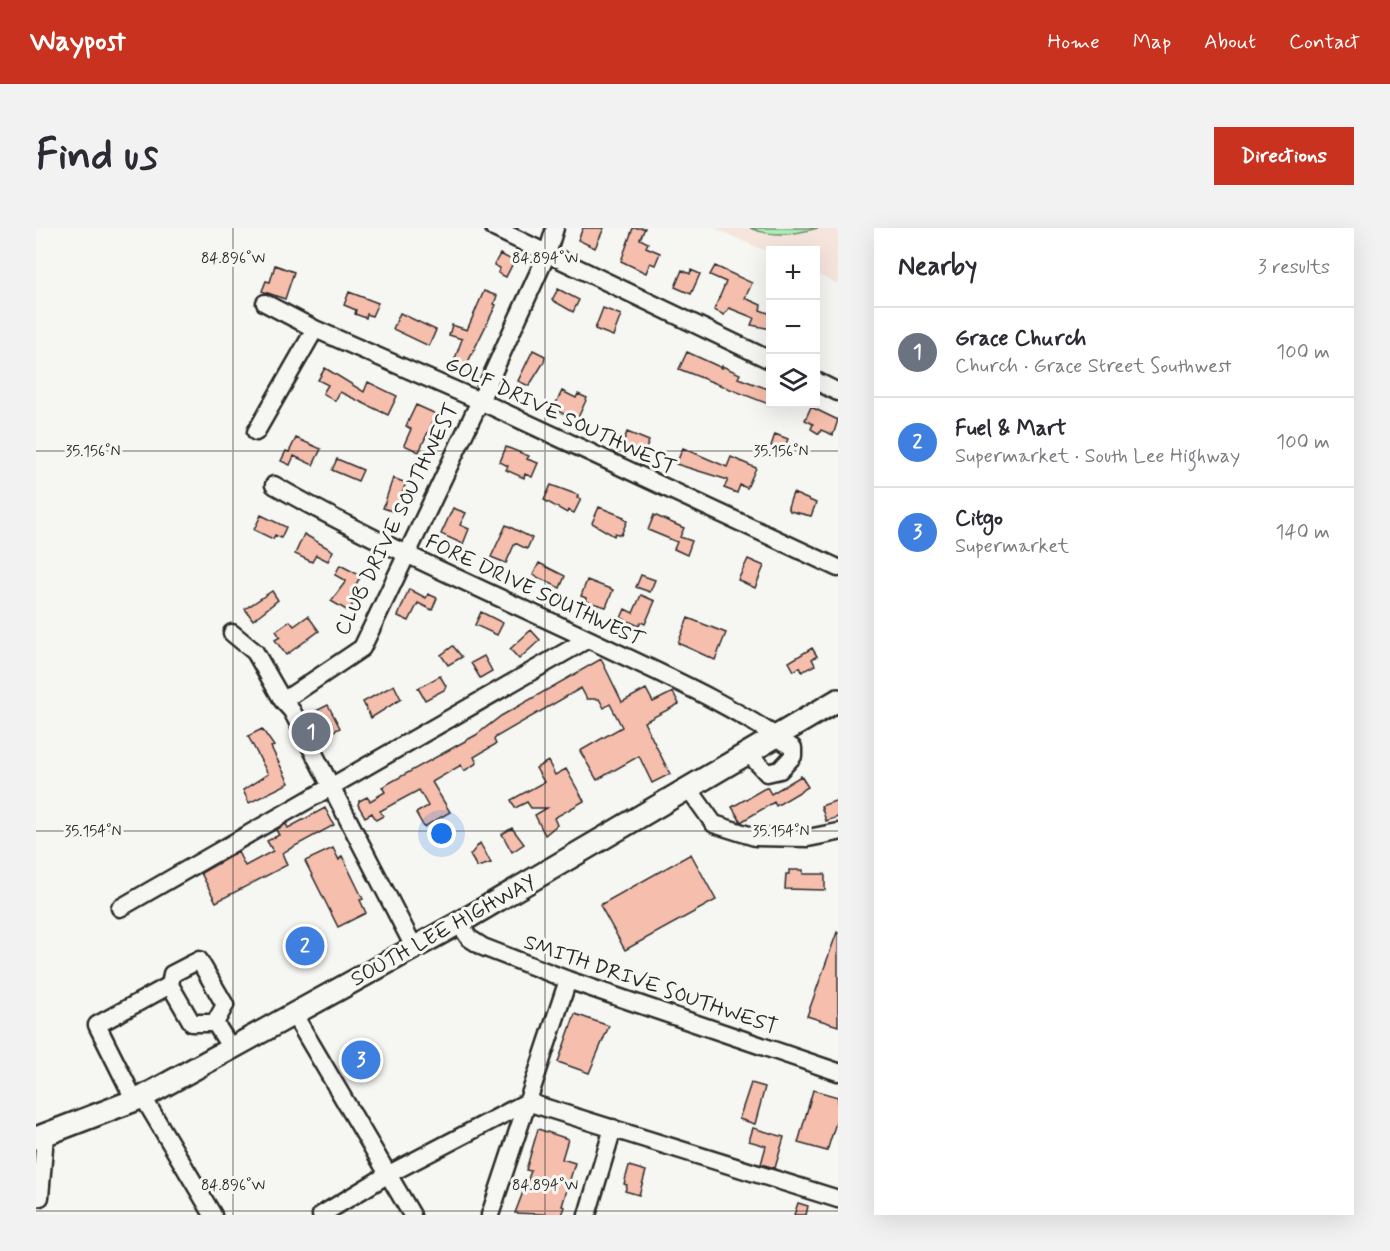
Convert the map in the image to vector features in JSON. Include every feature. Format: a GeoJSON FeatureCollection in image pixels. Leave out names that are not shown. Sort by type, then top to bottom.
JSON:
{"type":"FeatureCollection","features":[{"type":"Feature","properties":{"kind":"main road","name":"SOUTH LEE HIGHWAY"},"geometry":{"type":"LineString","coordinates":[[40,1136],[139,1098],[231,1048],[459,923],[838,700]]}},
{"type":"Feature","properties":{"kind":"street"},"geometry":{"type":"LineString","coordinates":[[494,228],[766,358]]}},
{"type":"Feature","properties":{"kind":"street","name":"CLUB DRIVE SOUTHWEST"},"geometry":{"type":"LineString","coordinates":[[283,701],[362,648],[480,401],[546,254],[555,228]]}},
{"type":"Feature","properties":{"kind":"street","name":"GOLF DRIVE SOUTHWEST"},"geometry":{"type":"LineString","coordinates":[[265,303],[315,329],[480,401],[838,568]]}},
{"type":"Feature","properties":{"kind":"street"},"geometry":{"type":"LineString","coordinates":[[256,432],[315,329]]}},
{"type":"Feature","properties":{"kind":"street"},"geometry":{"type":"LineString","coordinates":[[820,383],[838,392]]}},
{"type":"Feature","properties":{"kind":"street","name":"FORE DRIVE SOUTHWEST"},"geometry":{"type":"LineString","coordinates":[[274,485],[336,520],[405,554],[716,700],[777,736]]}},
{"type":"Feature","properties":{"kind":"street"},"geometry":{"type":"LineString","coordinates":[[232,633],[255,652],[283,701],[292,711],[414,947]]}},
{"type":"Feature","properties":{"kind":"street"},"geometry":{"type":"LineString","coordinates":[[120,908],[588,639]]}},
{"type":"Feature","properties":{"kind":"street"},"geometry":{"type":"LineString","coordinates":[[748,753],[767,773],[780,770],[793,756],[793,748],[777,736]]}},
{"type":"Feature","properties":{"kind":"street"},"geometry":{"type":"LineString","coordinates":[[688,789],[714,824],[755,837],[808,838],[838,832]]}},
{"type":"Feature","properties":{"kind":"street","name":"SMITH DRIVE SOUTHWEST"},"geometry":{"type":"LineString","coordinates":[[459,923],[469,938],[483,947],[568,980],[838,1072]]}},
{"type":"Feature","properties":{"kind":"street"},"geometry":{"type":"LineString","coordinates":[[199,960],[225,1005],[214,1023],[192,1023],[170,985],[172,974],[199,960]]}},
{"type":"Feature","properties":{"kind":"street"},"geometry":{"type":"LineString","coordinates":[[490,1215],[568,980]]}},
{"type":"Feature","properties":{"kind":"street"},"geometry":{"type":"LineString","coordinates":[[170,985],[97,1025],[139,1098],[213,1215]]}},
{"type":"Feature","properties":{"kind":"street"},"geometry":{"type":"LineString","coordinates":[[293,1013],[412,1215]]}},
{"type":"Feature","properties":{"kind":"street"},"geometry":{"type":"LineString","coordinates":[[214,1023],[231,1048]]}},
{"type":"Feature","properties":{"kind":"street"},"geometry":{"type":"LineString","coordinates":[[321,1215],[387,1175],[527,1102],[838,1199]]}},
{"type":"Feature","properties":{"kind":"street"},"geometry":{"type":"LineString","coordinates":[[587,1215],[613,1128]]}},
{"type":"Feature","properties":{"kind":"street"},"geometry":{"type":"LineString","coordinates":[[36,1198],[40,1197],[40,1136]]}},
{"type":"Feature","properties":{"kind":"shaded area"},"geometry":{"type":"Polygon","coordinates":[[[714,228],[838,228],[838,284],[820,276],[820,246],[766,246],[766,251],[714,228]]]}},
{"type":"Feature","properties":{"kind":"green space"},"geometry":{"type":"Polygon","coordinates":[[[750,228],[818,228],[784,234],[767,233],[750,228]]]}},
{"type":"Feature","properties":{"kind":"building"},"geometry":{"type":"Polygon","coordinates":[[[583,228],[604,228],[595,248],[578,240],[583,228]]]}},
{"type":"Feature","properties":{"kind":"building"},"geometry":{"type":"Polygon","coordinates":[[[633,228],[645,228],[640,239],[648,243],[646,247],[660,253],[655,265],[650,263],[646,273],[621,261],[633,228]]]}},
{"type":"Feature","properties":{"kind":"building"},"geometry":{"type":"Polygon","coordinates":[[[500,254],[514,261],[506,277],[498,273],[500,268],[494,265],[500,254]]]}},
{"type":"Feature","properties":{"kind":"building"},"geometry":{"type":"Polygon","coordinates":[[[275,265],[294,272],[285,299],[262,291],[266,281],[270,282],[275,265]]]}},
{"type":"Feature","properties":{"kind":"building"},"geometry":{"type":"Polygon","coordinates":[[[715,266],[752,283],[745,298],[761,305],[760,310],[766,312],[766,328],[751,325],[754,318],[729,308],[724,315],[714,310],[726,282],[710,275],[715,266]]]}},
{"type":"Feature","properties":{"kind":"building"},"geometry":{"type":"Polygon","coordinates":[[[682,270],[690,274],[691,270],[700,274],[691,294],[675,287],[682,270]]]}},
{"type":"Feature","properties":{"kind":"building"},"geometry":{"type":"Polygon","coordinates":[[[558,289],[579,300],[573,312],[552,300],[558,289]]]}},
{"type":"Feature","properties":{"kind":"building"},"geometry":{"type":"Polygon","coordinates":[[[484,291],[497,296],[494,304],[496,305],[462,374],[451,370],[462,339],[449,335],[452,325],[467,330],[484,291]]]}},
{"type":"Feature","properties":{"kind":"building"},"geometry":{"type":"Polygon","coordinates":[[[349,292],[378,303],[372,316],[367,314],[366,318],[355,314],[356,310],[344,305],[349,292]]]}},
{"type":"Feature","properties":{"kind":"building"},"geometry":{"type":"Polygon","coordinates":[[[603,308],[621,315],[613,336],[595,329],[603,308]]]}},
{"type":"Feature","properties":{"kind":"building"},"geometry":{"type":"Polygon","coordinates":[[[400,313],[436,330],[429,346],[393,329],[400,313]]]}},
{"type":"Feature","properties":{"kind":"building"},"geometry":{"type":"Polygon","coordinates":[[[533,350],[545,356],[544,362],[529,386],[518,381],[533,350]]]}},
{"type":"Feature","properties":{"kind":"building"},"geometry":{"type":"Polygon","coordinates":[[[687,352],[740,374],[738,378],[766,388],[766,403],[679,369],[687,352]]]}},
{"type":"Feature","properties":{"kind":"building"},"geometry":{"type":"Polygon","coordinates":[[[325,368],[364,392],[368,382],[397,396],[388,415],[340,392],[335,401],[323,393],[328,385],[318,380],[325,368]]]}},
{"type":"Feature","properties":{"kind":"building"},"geometry":{"type":"Polygon","coordinates":[[[562,391],[576,398],[578,394],[587,398],[577,420],[553,409],[562,391]]]}},
{"type":"Feature","properties":{"kind":"building"},"geometry":{"type":"Polygon","coordinates":[[[416,405],[436,414],[419,452],[404,445],[411,429],[406,426],[416,405]]]}},
{"type":"Feature","properties":{"kind":"building"},"geometry":{"type":"Polygon","coordinates":[[[811,408],[813,408],[838,420],[833,435],[821,430],[819,434],[811,429],[813,424],[805,420],[811,408]]]}},
{"type":"Feature","properties":{"kind":"building"},"geometry":{"type":"Polygon","coordinates":[[[627,432],[649,441],[644,454],[622,446],[627,432]]]}},
{"type":"Feature","properties":{"kind":"building"},"geometry":{"type":"Polygon","coordinates":[[[775,434],[788,439],[783,451],[771,446],[775,434]]]}},
{"type":"Feature","properties":{"kind":"building"},"geometry":{"type":"Polygon","coordinates":[[[296,438],[321,449],[313,465],[294,456],[290,465],[281,461],[296,438]]]}},
{"type":"Feature","properties":{"kind":"building"},"geometry":{"type":"Polygon","coordinates":[[[506,447],[529,456],[527,459],[538,463],[532,477],[525,474],[524,478],[506,470],[508,466],[500,462],[506,447]]]}},
{"type":"Feature","properties":{"kind":"building"},"geometry":{"type":"Polygon","coordinates":[[[683,448],[727,467],[731,457],[756,468],[747,488],[740,485],[737,493],[724,488],[728,480],[676,464],[683,448]]]}},
{"type":"Feature","properties":{"kind":"building"},"geometry":{"type":"Polygon","coordinates":[[[337,459],[363,470],[358,481],[332,470],[337,459]]]}},
{"type":"Feature","properties":{"kind":"building"},"geometry":{"type":"Polygon","coordinates":[[[393,478],[406,483],[395,512],[383,508],[393,478]]]}},
{"type":"Feature","properties":{"kind":"building"},"geometry":{"type":"Polygon","coordinates":[[[551,485],[578,495],[577,498],[581,499],[574,513],[568,510],[567,513],[544,500],[551,485]]]}},
{"type":"Feature","properties":{"kind":"building"},"geometry":{"type":"Polygon","coordinates":[[[793,493],[816,503],[811,516],[790,511],[788,507],[793,493]]]}},
{"type":"Feature","properties":{"kind":"building"},"geometry":{"type":"Polygon","coordinates":[[[599,507],[624,517],[623,519],[627,521],[621,535],[615,533],[614,536],[592,523],[599,507]]]}},
{"type":"Feature","properties":{"kind":"building"},"geometry":{"type":"Polygon","coordinates":[[[453,508],[466,513],[460,525],[469,529],[463,544],[441,534],[453,508]]]}},
{"type":"Feature","properties":{"kind":"building"},"geometry":{"type":"Polygon","coordinates":[[[261,515],[286,527],[281,538],[275,535],[273,539],[254,530],[261,515]]]}},
{"type":"Feature","properties":{"kind":"building"},"geometry":{"type":"Polygon","coordinates":[[[654,515],[684,528],[680,537],[692,541],[687,555],[674,549],[677,542],[648,530],[654,515]]]}},
{"type":"Feature","properties":{"kind":"building"},"geometry":{"type":"Polygon","coordinates":[[[506,525],[532,538],[527,549],[515,543],[506,563],[491,557],[506,525]]]}},
{"type":"Feature","properties":{"kind":"building"},"geometry":{"type":"Polygon","coordinates":[[[304,534],[333,551],[328,561],[316,555],[312,562],[295,554],[304,534]]]}},
{"type":"Feature","properties":{"kind":"building"},"geometry":{"type":"Polygon","coordinates":[[[748,559],[764,566],[755,588],[738,580],[748,559]]]}},
{"type":"Feature","properties":{"kind":"building"},"geometry":{"type":"Polygon","coordinates":[[[539,563],[565,576],[560,588],[533,575],[539,563]]]}},
{"type":"Feature","properties":{"kind":"building"},"geometry":{"type":"Polygon","coordinates":[[[340,565],[361,576],[353,589],[357,592],[350,601],[353,604],[348,611],[331,601],[346,581],[335,575],[340,565]]]}},
{"type":"Feature","properties":{"kind":"building"},"geometry":{"type":"Polygon","coordinates":[[[641,575],[655,580],[650,592],[636,587],[641,575]]]}},
{"type":"Feature","properties":{"kind":"building"},"geometry":{"type":"Polygon","coordinates":[[[587,580],[613,590],[606,607],[585,601],[586,598],[581,596],[587,580]]]}},
{"type":"Feature","properties":{"kind":"building"},"geometry":{"type":"Polygon","coordinates":[[[409,589],[426,598],[428,594],[437,598],[432,610],[418,603],[409,621],[398,616],[409,589]]]}},
{"type":"Feature","properties":{"kind":"building"},"geometry":{"type":"Polygon","coordinates":[[[272,591],[278,600],[253,620],[245,609],[272,591]]]}},
{"type":"Feature","properties":{"kind":"building"},"geometry":{"type":"Polygon","coordinates":[[[641,595],[655,601],[645,624],[641,622],[639,626],[621,618],[625,609],[633,613],[641,595]]]}},
{"type":"Feature","properties":{"kind":"building"},"geometry":{"type":"Polygon","coordinates":[[[481,612],[503,623],[497,635],[475,625],[481,612]]]}},
{"type":"Feature","properties":{"kind":"building"},"geometry":{"type":"Polygon","coordinates":[[[308,616],[319,631],[286,655],[275,640],[280,637],[276,631],[290,621],[294,626],[308,616]]]}},
{"type":"Feature","properties":{"kind":"building"},"geometry":{"type":"Polygon","coordinates":[[[688,618],[726,633],[715,660],[678,643],[688,618]]]}},
{"type":"Feature","properties":{"kind":"building"},"geometry":{"type":"Polygon","coordinates":[[[531,630],[540,640],[519,659],[510,649],[531,630]]]}},
{"type":"Feature","properties":{"kind":"building"},"geometry":{"type":"Polygon","coordinates":[[[453,646],[462,657],[448,665],[441,655],[453,646]]]}},
{"type":"Feature","properties":{"kind":"building"},"geometry":{"type":"Polygon","coordinates":[[[812,648],[817,656],[812,659],[815,665],[802,672],[800,667],[794,671],[789,662],[812,648]]]}},
{"type":"Feature","properties":{"kind":"building"},"geometry":{"type":"Polygon","coordinates":[[[484,656],[492,671],[480,678],[471,663],[484,656]]]}},
{"type":"Feature","properties":{"kind":"building"},"geometry":{"type":"Polygon","coordinates":[[[601,659],[622,702],[646,689],[653,702],[673,692],[679,704],[644,722],[670,774],[652,783],[639,756],[597,780],[580,751],[622,727],[610,704],[604,708],[599,699],[587,699],[581,688],[496,737],[494,740],[496,744],[474,757],[477,763],[464,771],[461,765],[432,782],[450,812],[424,827],[416,813],[428,806],[419,790],[380,811],[383,816],[376,820],[372,813],[365,817],[358,805],[359,801],[367,797],[370,801],[385,792],[382,787],[476,735],[501,716],[601,659]]]}},
{"type":"Feature","properties":{"kind":"building"},"geometry":{"type":"Polygon","coordinates":[[[440,676],[446,686],[444,690],[425,700],[418,688],[440,676]]]}},
{"type":"Feature","properties":{"kind":"building"},"geometry":{"type":"Polygon","coordinates":[[[394,685],[401,699],[371,718],[363,702],[394,685]]]}},
{"type":"Feature","properties":{"kind":"building"},"geometry":{"type":"Polygon","coordinates":[[[328,705],[340,728],[326,735],[314,712],[328,705]]]}},
{"type":"Feature","properties":{"kind":"building"},"geometry":{"type":"Polygon","coordinates":[[[262,729],[274,746],[271,747],[289,783],[249,803],[243,790],[268,774],[248,736],[262,729]]]}},
{"type":"Feature","properties":{"kind":"building"},"geometry":{"type":"Polygon","coordinates":[[[548,761],[555,775],[566,769],[584,801],[554,818],[557,825],[545,835],[535,815],[547,808],[531,808],[527,802],[515,808],[511,800],[544,782],[536,768],[548,761]]]}},
{"type":"Feature","properties":{"kind":"building"},"geometry":{"type":"Polygon","coordinates":[[[801,776],[808,787],[776,806],[774,802],[741,822],[732,807],[767,787],[771,794],[801,776]]]}},
{"type":"Feature","properties":{"kind":"building"},"geometry":{"type":"Polygon","coordinates":[[[838,800],[838,817],[826,821],[821,806],[838,800]]]}},
{"type":"Feature","properties":{"kind":"building"},"geometry":{"type":"Polygon","coordinates":[[[325,808],[334,825],[282,853],[287,865],[216,902],[201,873],[238,852],[245,866],[273,851],[267,841],[279,835],[276,830],[286,824],[288,828],[325,808]]]}},
{"type":"Feature","properties":{"kind":"building"},"geometry":{"type":"Polygon","coordinates":[[[512,828],[524,844],[512,852],[502,834],[512,828]]]}},
{"type":"Feature","properties":{"kind":"building"},"geometry":{"type":"Polygon","coordinates":[[[480,843],[491,863],[477,867],[470,855],[480,843]]]}},
{"type":"Feature","properties":{"kind":"building"},"geometry":{"type":"Polygon","coordinates":[[[333,848],[339,860],[342,856],[363,899],[360,900],[366,913],[338,927],[305,861],[333,848]]]}},
{"type":"Feature","properties":{"kind":"building"},"geometry":{"type":"Polygon","coordinates":[[[691,854],[716,900],[625,950],[600,905],[691,854]]]}},
{"type":"Feature","properties":{"kind":"building"},"geometry":{"type":"Polygon","coordinates":[[[789,870],[803,870],[803,874],[825,874],[825,890],[785,889],[786,874],[789,874],[789,870]]]}},
{"type":"Feature","properties":{"kind":"building"},"geometry":{"type":"Polygon","coordinates":[[[838,933],[838,1026],[807,1016],[838,933]]]}},
{"type":"Feature","properties":{"kind":"building"},"geometry":{"type":"Polygon","coordinates":[[[575,1014],[609,1026],[589,1073],[558,1062],[575,1014]]]}},
{"type":"Feature","properties":{"kind":"building"},"geometry":{"type":"Polygon","coordinates":[[[751,1083],[765,1087],[755,1124],[739,1119],[751,1083]]]}},
{"type":"Feature","properties":{"kind":"building"},"geometry":{"type":"Polygon","coordinates":[[[813,1090],[838,1097],[838,1116],[827,1151],[798,1143],[813,1090]]]}},
{"type":"Feature","properties":{"kind":"building"},"geometry":{"type":"Polygon","coordinates":[[[753,1128],[784,1137],[775,1168],[761,1164],[766,1146],[749,1141],[753,1128]]]}},
{"type":"Feature","properties":{"kind":"building"},"geometry":{"type":"Polygon","coordinates":[[[538,1129],[568,1139],[562,1159],[575,1163],[562,1206],[565,1207],[562,1215],[515,1213],[531,1171],[526,1170],[538,1129]]]}},
{"type":"Feature","properties":{"kind":"building"},"geometry":{"type":"Polygon","coordinates":[[[629,1166],[646,1171],[639,1195],[625,1191],[627,1185],[624,1184],[629,1166]]]}},
{"type":"Feature","properties":{"kind":"building"},"geometry":{"type":"Polygon","coordinates":[[[798,1203],[808,1206],[806,1215],[794,1215],[798,1203]]]}},
{"type":"Feature","properties":{"kind":"place","name":"Grace Church"},"geometry":{"type":"Point","coordinates":[311,732]}},
{"type":"Feature","properties":{"kind":"place","name":"Fuel & Mart"},"geometry":{"type":"Point","coordinates":[305,946]}},
{"type":"Feature","properties":{"kind":"place","name":"Citgo"},"geometry":{"type":"Point","coordinates":[361,1060]}}]}
